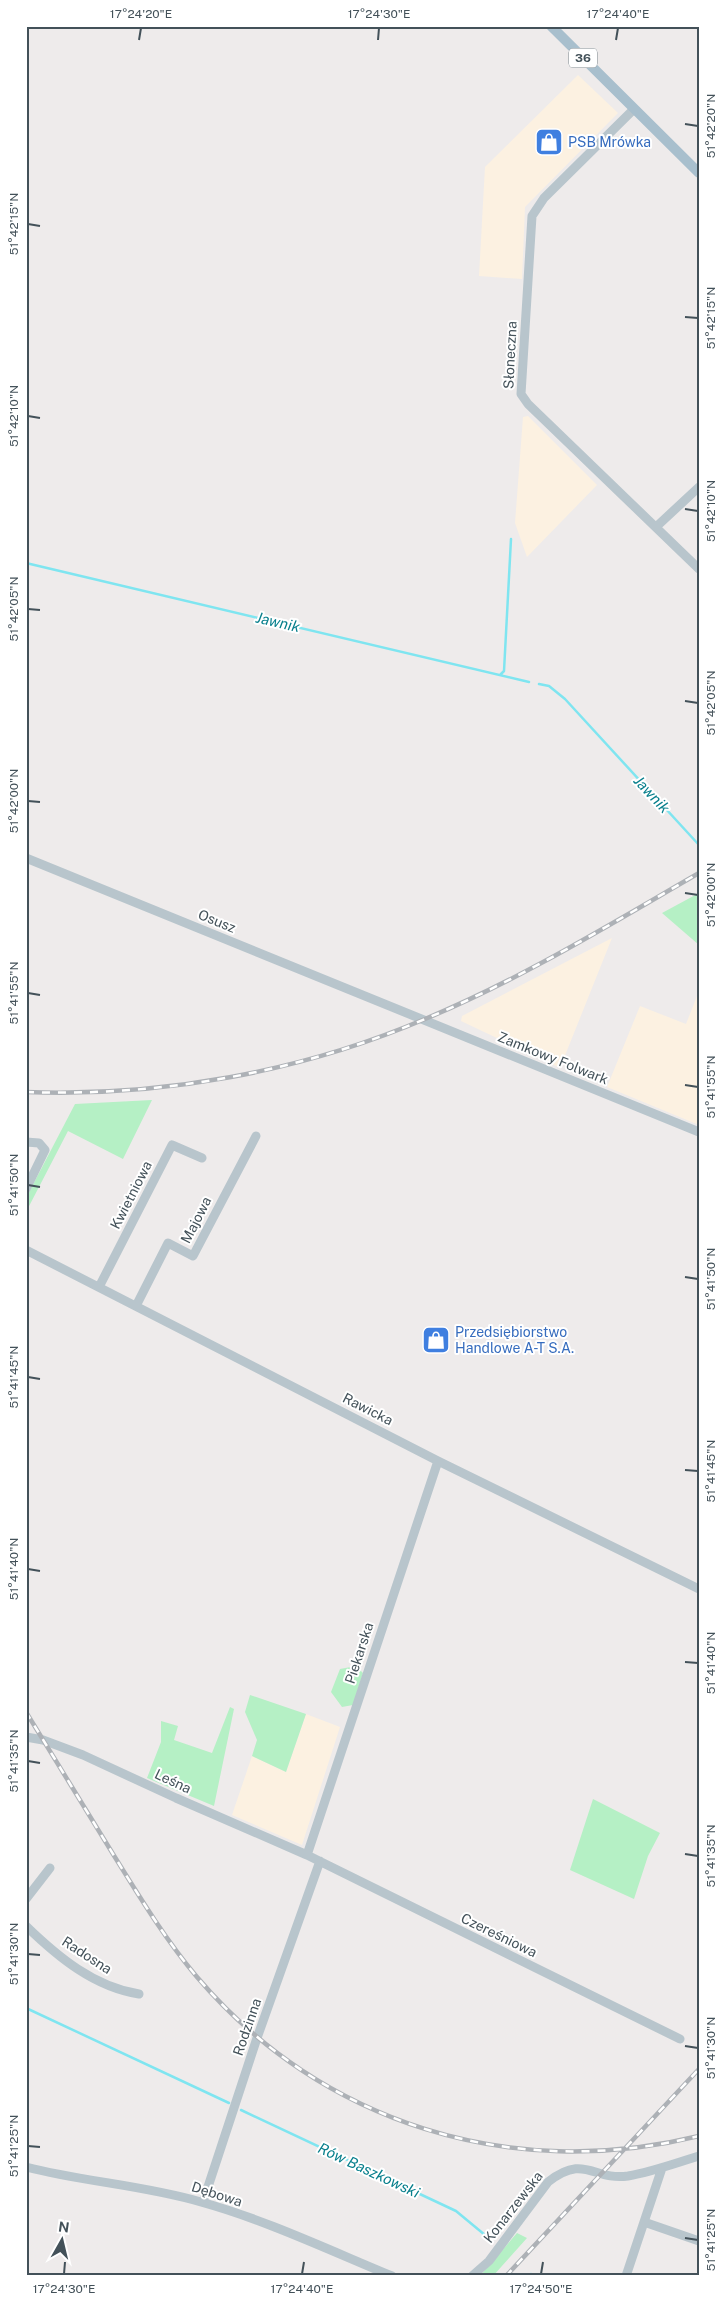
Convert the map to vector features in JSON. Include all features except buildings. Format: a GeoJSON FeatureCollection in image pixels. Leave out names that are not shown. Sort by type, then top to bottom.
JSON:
{"type":"FeatureCollection","features":[{"type":"Feature","properties":{"kind":"main road","name":"36"},"geometry":{"type":"LineString","coordinates":[[551,26],[699,173]]}},
{"type":"Feature","properties":{"kind":"street","name":"Słoneczna"},"geometry":{"type":"LineString","coordinates":[[634,109],[544,198],[532,216],[521,394],[528,404],[699,569]]}},
{"type":"Feature","properties":{"kind":"street"},"geometry":{"type":"LineString","coordinates":[[656,527],[699,487]]}},
{"type":"Feature","properties":{"kind":"street","name":"Osusz"},"geometry":{"type":"LineString","coordinates":[[26,858],[397,1010]]}},
{"type":"Feature","properties":{"kind":"street","name":"Zamkowy Folwark"},"geometry":{"type":"LineString","coordinates":[[397,1010],[699,1132]]}},
{"type":"Feature","properties":{"kind":"street","name":"Majowa"},"geometry":{"type":"LineString","coordinates":[[136,1306],[168,1244],[193,1256],[256,1136]]}},
{"type":"Feature","properties":{"kind":"street"},"geometry":{"type":"LineString","coordinates":[[26,1142],[39,1143],[45,1150],[26,1189]]}},
{"type":"Feature","properties":{"kind":"street","name":"Kwietniowa"},"geometry":{"type":"LineString","coordinates":[[99,1287],[172,1144],[202,1158]]}},
{"type":"Feature","properties":{"kind":"street","name":"Rawicka"},"geometry":{"type":"LineString","coordinates":[[26,1250],[438,1461],[699,1588]]}},
{"type":"Feature","properties":{"kind":"street","name":"Piekarska"},"geometry":{"type":"LineString","coordinates":[[307,1854],[438,1461]]}},
{"type":"Feature","properties":{"kind":"street","name":"Leśna"},"geometry":{"type":"LineString","coordinates":[[26,1737],[44,1740],[83,1755],[184,1802],[307,1854]]}},
{"type":"Feature","properties":{"kind":"street","name":"Czereśniowa"},"geometry":{"type":"LineString","coordinates":[[307,1854],[680,2039]]}},
{"type":"Feature","properties":{"kind":"street","name":"Rodzinna"},"geometry":{"type":"LineString","coordinates":[[203,2202],[257,2038],[320,1861]]}},
{"type":"Feature","properties":{"kind":"street"},"geometry":{"type":"LineString","coordinates":[[26,1899],[50,1868]]}},
{"type":"Feature","properties":{"kind":"street","name":"Radosna"},"geometry":{"type":"LineString","coordinates":[[26,1926],[50,1948],[92,1978],[122,1991],[139,1994]]}},
{"type":"Feature","properties":{"kind":"street","name":"Konarzewska"},"geometry":{"type":"LineString","coordinates":[[472,2276],[489,2261],[548,2182],[560,2173],[582,2168],[614,2176],[627,2176],[662,2168],[699,2156]]}},
{"type":"Feature","properties":{"kind":"street","name":"Dębowa"},"geometry":{"type":"LineString","coordinates":[[26,2167],[65,2176],[152,2189],[203,2202],[279,2230],[392,2276]]}},
{"type":"Feature","properties":{"kind":"street"},"geometry":{"type":"LineString","coordinates":[[626,2276],[662,2168]]}},
{"type":"Feature","properties":{"kind":"street"},"geometry":{"type":"LineString","coordinates":[[644,2222],[699,2241]]}},
{"type":"Feature","properties":{"kind":"shaded area"},"geometry":{"type":"Polygon","coordinates":[[[578,75],[618,113],[525,207],[522,279],[479,276],[485,167],[578,75]]]}},
{"type":"Feature","properties":{"kind":"shaded area"},"geometry":{"type":"Polygon","coordinates":[[[528,416],[597,485],[527,557],[515,523],[523,417],[528,416]]]}},
{"type":"Feature","properties":{"kind":"shaded area"},"geometry":{"type":"Polygon","coordinates":[[[612,938],[560,1068],[461,1021],[462,1016],[612,938]]]}},
{"type":"Feature","properties":{"kind":"shaded area"},"geometry":{"type":"Polygon","coordinates":[[[699,991],[699,1125],[607,1087],[640,1006],[686,1024],[699,991]]]}},
{"type":"Feature","properties":{"kind":"shaded area"},"geometry":{"type":"Polygon","coordinates":[[[306,1714],[340,1727],[302,1845],[232,1815],[252,1756],[286,1772],[306,1714]]]}},
{"type":"Feature","properties":{"kind":"green space"},"geometry":{"type":"Polygon","coordinates":[[[699,893],[699,945],[662,913],[699,893]]]}},
{"type":"Feature","properties":{"kind":"green space"},"geometry":{"type":"Polygon","coordinates":[[[152,1100],[123,1159],[68,1131],[26,1212],[26,1198],[75,1104],[152,1100]]]}},
{"type":"Feature","properties":{"kind":"green space"},"geometry":{"type":"Polygon","coordinates":[[[356,1666],[363,1673],[353,1705],[342,1707],[331,1692],[340,1669],[356,1666]]]}},
{"type":"Feature","properties":{"kind":"green space"},"geometry":{"type":"Polygon","coordinates":[[[250,1695],[306,1714],[286,1772],[252,1756],[257,1740],[245,1712],[250,1695]]]}},
{"type":"Feature","properties":{"kind":"green space"},"geometry":{"type":"Polygon","coordinates":[[[230,1707],[234,1709],[214,1806],[147,1778],[161,1742],[161,1721],[178,1726],[174,1740],[212,1753],[230,1707]]]}},
{"type":"Feature","properties":{"kind":"green space"},"geometry":{"type":"Polygon","coordinates":[[[593,1799],[660,1833],[648,1856],[634,1899],[570,1870],[593,1799]]]}},
{"type":"Feature","properties":{"kind":"green space"},"geometry":{"type":"Polygon","coordinates":[[[517,2233],[527,2238],[493,2276],[480,2276],[517,2233]]]}},
{"type":"Feature","properties":{"kind":"waterway"},"geometry":{"type":"LineString","coordinates":[[500,675],[504,671],[511,539]]}},
{"type":"Feature","properties":{"kind":"waterway","name":"Jawnik"},"geometry":{"type":"LineString","coordinates":[[26,563],[529,682]]}},
{"type":"Feature","properties":{"kind":"waterway","name":"Jawnik"},"geometry":{"type":"LineString","coordinates":[[539,684],[549,686],[565,699],[699,845]]}},
{"type":"Feature","properties":{"kind":"waterway","name":"Rów Baszkowski"},"geometry":{"type":"LineString","coordinates":[[26,2008],[229,2103]]}},
{"type":"Feature","properties":{"kind":"waterway","name":"Rów Baszkowski"},"geometry":{"type":"LineString","coordinates":[[241,2110],[456,2211],[491,2240]]}},
{"type":"Feature","properties":{"kind":"railway"},"geometry":{"type":"LineString","coordinates":[[26,1092],[128,1090],[179,1085],[280,1067],[378,1038],[496,987],[598,932],[699,873]]}},
{"type":"Feature","properties":{"kind":"railway"},"geometry":{"type":"LineString","coordinates":[[26,1712],[143,1901],[185,1963],[247,2028],[302,2070],[361,2104],[425,2129],[491,2145],[559,2151],[629,2148],[699,2136]]}},
{"type":"Feature","properties":{"kind":"railway"},"geometry":{"type":"LineString","coordinates":[[506,2276],[699,2069]]}},
{"type":"Feature","properties":{"kind":"place","name":"PSB Mrówka"},"geometry":{"type":"Point","coordinates":[549,142]}},
{"type":"Feature","properties":{"kind":"place","name":"Przedsiębiorstwo Handlowe A-T S.A."},"geometry":{"type":"Point","coordinates":[436,1340]}}]}
